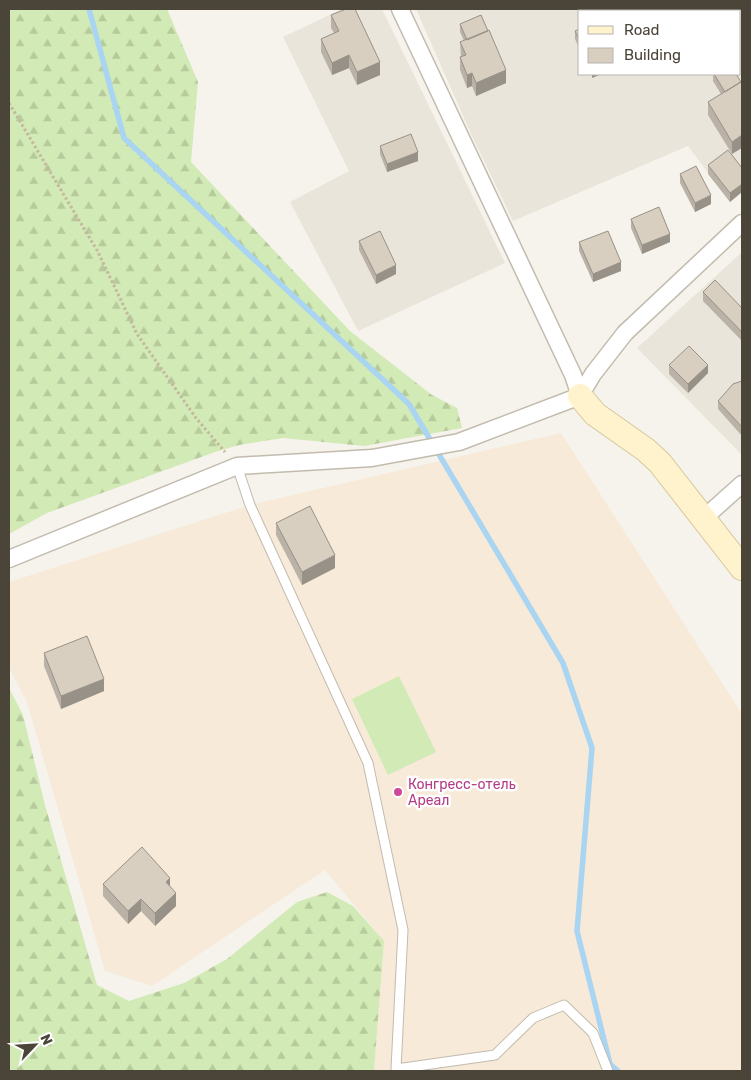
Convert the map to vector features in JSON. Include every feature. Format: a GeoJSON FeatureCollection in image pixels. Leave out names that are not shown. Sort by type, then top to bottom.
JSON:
{"type":"FeatureCollection","features":[{"type":"Feature","properties":{"kind":"street"},"geometry":{"type":"LineString","coordinates":[[400,9],[573,375],[580,396],[595,414],[646,450],[660,463],[742,568]]}},
{"type":"Feature","properties":{"kind":"street"},"geometry":{"type":"LineString","coordinates":[[9,558],[237,466],[372,458],[459,442],[580,396],[593,374],[625,333],[742,223]]}},
{"type":"Feature","properties":{"kind":"street"},"geometry":{"type":"LineString","coordinates":[[704,518],[742,484]]}},
{"type":"Feature","properties":{"kind":"lane"},"geometry":{"type":"LineString","coordinates":[[237,466],[250,505],[368,763],[403,930],[396,1070],[495,1055],[533,1018],[564,1005],[593,1033],[608,1071]]}},
{"type":"Feature","properties":{"kind":"path"},"geometry":{"type":"LineString","coordinates":[[9,103],[98,252],[137,334],[196,418],[237,466]]}},
{"type":"Feature","properties":{"kind":"shaded area"},"geometry":{"type":"Polygon","coordinates":[[[342,9],[382,9],[505,263],[358,331],[290,202],[349,171],[283,37],[342,9]]]}},
{"type":"Feature","properties":{"kind":"shaded area"},"geometry":{"type":"Polygon","coordinates":[[[416,9],[742,9],[742,192],[730,202],[688,146],[513,221],[472,136],[416,9]]]}},
{"type":"Feature","properties":{"kind":"shaded area"},"geometry":{"type":"Polygon","coordinates":[[[742,252],[742,455],[637,348],[742,252]]]}},
{"type":"Feature","properties":{"kind":"shaded area","name":"Конгресс-отель Ареал"},"geometry":{"type":"Polygon","coordinates":[[[561,433],[742,714],[742,1071],[374,1071],[384,941],[325,870],[152,986],[105,971],[27,702],[9,668],[9,582],[250,505],[561,433]]]}},
{"type":"Feature","properties":{"kind":"green space"},"geometry":{"type":"Polygon","coordinates":[[[9,9],[167,9],[198,82],[191,162],[350,331],[432,395],[457,408],[462,428],[364,446],[283,438],[239,445],[47,513],[9,534],[9,9]]]}},
{"type":"Feature","properties":{"kind":"green space"},"geometry":{"type":"Polygon","coordinates":[[[399,676],[436,752],[388,775],[352,699],[399,676]]]}},
{"type":"Feature","properties":{"kind":"green space"},"geometry":{"type":"Polygon","coordinates":[[[9,688],[23,715],[45,805],[97,985],[129,1001],[184,983],[227,959],[297,902],[327,892],[353,906],[384,941],[374,1071],[9,1071],[9,688]]]}},
{"type":"Feature","properties":{"kind":"building"},"geometry":{"type":"Polygon","coordinates":[[[346,9],[355,9],[380,62],[357,72],[349,55],[332,63],[321,39],[339,31],[331,15],[346,9]]]}},
{"type":"Feature","properties":{"kind":"building"},"geometry":{"type":"Polygon","coordinates":[[[481,15],[488,31],[467,40],[460,24],[481,15]]]}},
{"type":"Feature","properties":{"kind":"building"},"geometry":{"type":"Polygon","coordinates":[[[489,30],[506,70],[476,83],[472,73],[467,75],[460,57],[466,55],[460,42],[489,30]]]}},
{"type":"Feature","properties":{"kind":"building"},"geometry":{"type":"Polygon","coordinates":[[[715,75],[737,75],[741,82],[725,92],[715,75]]]}},
{"type":"Feature","properties":{"kind":"building"},"geometry":{"type":"Polygon","coordinates":[[[742,81],[742,135],[732,142],[708,102],[742,81]]]}},
{"type":"Feature","properties":{"kind":"building"},"geometry":{"type":"Polygon","coordinates":[[[411,134],[418,152],[387,164],[380,146],[411,134]]]}},
{"type":"Feature","properties":{"kind":"building"},"geometry":{"type":"Polygon","coordinates":[[[728,150],[742,168],[742,184],[730,193],[708,165],[728,150]]]}},
{"type":"Feature","properties":{"kind":"building"},"geometry":{"type":"Polygon","coordinates":[[[696,166],[711,195],[695,203],[680,174],[696,166]]]}},
{"type":"Feature","properties":{"kind":"building"},"geometry":{"type":"Polygon","coordinates":[[[659,207],[670,234],[642,245],[631,219],[659,207]]]}},
{"type":"Feature","properties":{"kind":"building"},"geometry":{"type":"Polygon","coordinates":[[[380,231],[396,265],[376,275],[359,241],[380,231]]]}},
{"type":"Feature","properties":{"kind":"building"},"geometry":{"type":"Polygon","coordinates":[[[608,231],[621,262],[593,274],[579,242],[608,231]]]}},
{"type":"Feature","properties":{"kind":"building"},"geometry":{"type":"Polygon","coordinates":[[[715,280],[742,308],[741,331],[703,292],[715,280]]]}},
{"type":"Feature","properties":{"kind":"building"},"geometry":{"type":"Polygon","coordinates":[[[689,346],[708,365],[688,384],[669,365],[689,346]]]}},
{"type":"Feature","properties":{"kind":"building"},"geometry":{"type":"Polygon","coordinates":[[[742,381],[742,427],[718,401],[733,384],[742,381]]]}},
{"type":"Feature","properties":{"kind":"building"},"geometry":{"type":"Polygon","coordinates":[[[310,506],[335,555],[302,572],[276,523],[310,506]]]}},
{"type":"Feature","properties":{"kind":"building"},"geometry":{"type":"Polygon","coordinates":[[[87,636],[104,679],[61,696],[44,653],[87,636]]]}},
{"type":"Feature","properties":{"kind":"building"},"geometry":{"type":"Polygon","coordinates":[[[142,847],[170,878],[166,882],[176,893],[155,913],[141,899],[128,911],[103,884],[142,847]]]}},
{"type":"Feature","properties":{"kind":"waterway"},"geometry":{"type":"LineString","coordinates":[[89,9],[124,138],[409,404],[563,663],[592,748],[577,931],[610,1064],[618,1071]]}},
{"type":"Feature","properties":{"kind":"place","name":"Конгресс-отель Ареал"},"geometry":{"type":"Point","coordinates":[398,792]}}]}
